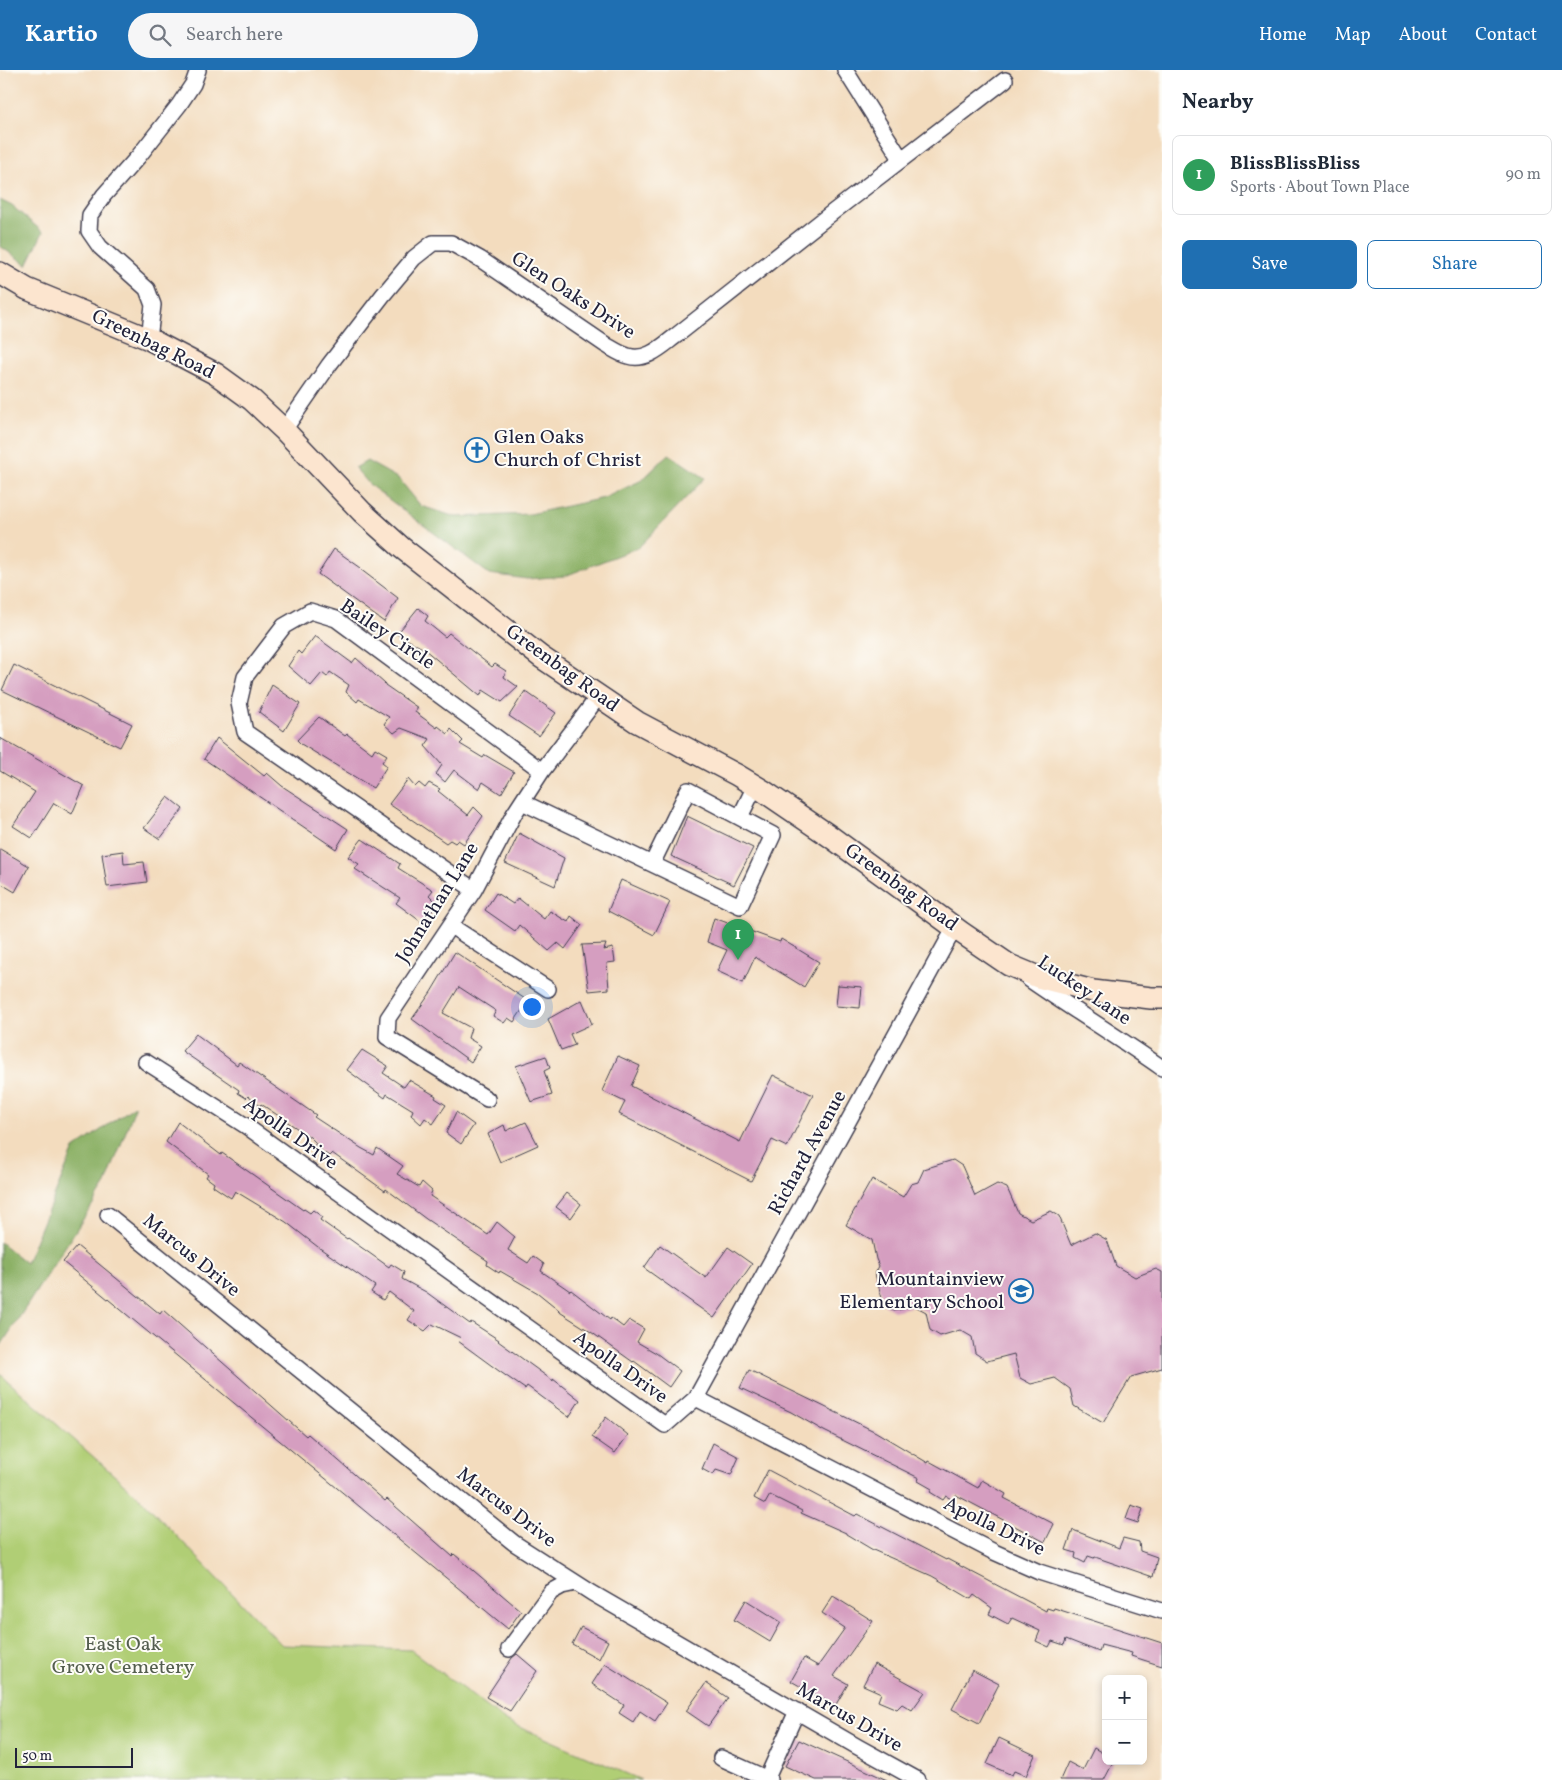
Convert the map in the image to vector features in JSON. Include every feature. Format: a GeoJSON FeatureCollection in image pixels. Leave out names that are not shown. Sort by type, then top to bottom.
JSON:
{"type":"FeatureCollection","features":[{"type":"Feature","properties":{"kind":"main road","name":"Greenbag Road"},"geometry":{"type":"LineString","coordinates":[[0,273],[27,288],[149,339],[216,374],[252,400],[284,430],[362,512],[402,548],[541,657],[637,722],[755,786],[831,837],[1009,965],[1038,977],[1093,991],[1162,998]]}},
{"type":"Feature","properties":{"kind":"street"},"geometry":{"type":"LineString","coordinates":[[149,339],[153,305],[147,289],[100,247],[89,231],[90,215],[104,195],[138,157],[179,105],[193,84],[198,70]]}},
{"type":"Feature","properties":{"kind":"street"},"geometry":{"type":"LineString","coordinates":[[846,70],[901,159]]}},
{"type":"Feature","properties":{"kind":"street","name":"Glen Oaks Drive"},"geometry":{"type":"LineString","coordinates":[[284,430],[329,365],[383,295],[414,258],[433,243],[452,243],[480,259],[606,345],[628,356],[639,357],[653,352],[677,335],[1005,80]]}},
{"type":"Feature","properties":{"kind":"street","name":"Bailey Circle"},"geometry":{"type":"LineString","coordinates":[[474,890],[246,732],[239,703],[245,677],[284,626],[310,611],[336,619],[542,770]]}},
{"type":"Feature","properties":{"kind":"street","name":"Johnathan Lane"},"geometry":{"type":"LineString","coordinates":[[487,1099],[387,1037],[388,1018],[474,890],[522,802],[542,770],[598,697]]}},
{"type":"Feature","properties":{"kind":"street"},"geometry":{"type":"LineString","coordinates":[[740,817],[755,786]]}},
{"type":"Feature","properties":{"kind":"street"},"geometry":{"type":"LineString","coordinates":[[522,802],[740,906],[773,835],[688,790],[652,864]]}},
{"type":"Feature","properties":{"kind":"street"},"geometry":{"type":"LineString","coordinates":[[451,926],[548,989]]}},
{"type":"Feature","properties":{"kind":"street","name":"Richard Avenue"},"geometry":{"type":"LineString","coordinates":[[696,1398],[955,928]]}},
{"type":"Feature","properties":{"kind":"street","name":"Luckey Lane"},"geometry":{"type":"LineString","coordinates":[[1009,965],[1162,1068]]}},
{"type":"Feature","properties":{"kind":"street","name":"Apolla Drive"},"geometry":{"type":"LineString","coordinates":[[146,1062],[246,1126],[666,1425],[696,1398],[994,1552],[1039,1572],[1162,1611]]}},
{"type":"Feature","properties":{"kind":"street","name":"Marcus Drive"},"geometry":{"type":"LineString","coordinates":[[108,1215],[507,1537],[576,1583],[918,1780]]}},
{"type":"Feature","properties":{"kind":"street"},"geometry":{"type":"LineString","coordinates":[[509,1648],[551,1592],[562,1586],[576,1583]]}},
{"type":"Feature","properties":{"kind":"street"},"geometry":{"type":"LineString","coordinates":[[721,1758],[769,1779],[797,1711]]}},
{"type":"Feature","properties":{"kind":"green space"},"geometry":{"type":"Polygon","coordinates":[[[0,200],[12,206],[43,232],[27,265],[0,246],[0,200]]]}},
{"type":"Feature","properties":{"kind":"green space"},"geometry":{"type":"Polygon","coordinates":[[[669,454],[705,478],[639,547],[565,576],[527,579],[489,574],[371,486],[355,468],[367,461],[399,479],[421,506],[456,517],[530,514],[604,498],[642,480],[669,454]]]}},
{"type":"Feature","properties":{"kind":"green space"},"geometry":{"type":"Polygon","coordinates":[[[136,1105],[106,1184],[0,1347],[0,1242],[26,1263],[74,1149],[136,1105]]]}},
{"type":"Feature","properties":{"kind":"green space","name":"East Oak Grove Cemetery"},"geometry":{"type":"Polygon","coordinates":[[[0,1374],[141,1499],[282,1645],[411,1650],[506,1721],[641,1780],[0,1780],[0,1374]]]}},
{"type":"Feature","properties":{"kind":"building"},"geometry":{"type":"Polygon","coordinates":[[[334,549],[398,598],[384,622],[318,574],[334,549]]]}},
{"type":"Feature","properties":{"kind":"building"},"geometry":{"type":"Polygon","coordinates":[[[418,608],[428,616],[425,621],[445,637],[449,633],[492,667],[495,664],[506,671],[504,677],[518,687],[502,702],[483,690],[480,696],[424,649],[397,634],[418,608]]]}},
{"type":"Feature","properties":{"kind":"building"},"geometry":{"type":"Polygon","coordinates":[[[315,636],[352,663],[356,658],[385,685],[418,708],[415,712],[448,734],[451,729],[463,741],[460,744],[483,758],[485,755],[514,772],[501,794],[483,782],[479,789],[454,770],[445,782],[436,774],[442,765],[425,746],[430,739],[401,728],[394,733],[384,724],[389,717],[359,699],[357,702],[346,692],[349,685],[330,672],[327,677],[322,673],[311,686],[288,666],[298,651],[301,654],[315,636]]]}},
{"type":"Feature","properties":{"kind":"building"},"geometry":{"type":"Polygon","coordinates":[[[14,665],[132,724],[120,747],[2,690],[14,665]]]}},
{"type":"Feature","properties":{"kind":"building"},"geometry":{"type":"Polygon","coordinates":[[[272,685],[300,704],[284,731],[259,712],[272,685]]]}},
{"type":"Feature","properties":{"kind":"building"},"geometry":{"type":"Polygon","coordinates":[[[525,691],[556,713],[539,736],[509,716],[525,691]]]}},
{"type":"Feature","properties":{"kind":"building"},"geometry":{"type":"Polygon","coordinates":[[[319,717],[345,736],[347,734],[372,753],[375,748],[387,755],[382,762],[387,766],[373,788],[297,740],[319,717]]]}},
{"type":"Feature","properties":{"kind":"building"},"geometry":{"type":"Polygon","coordinates":[[[0,738],[84,786],[72,814],[54,803],[32,838],[13,826],[35,792],[0,771],[0,738]]]}},
{"type":"Feature","properties":{"kind":"building"},"geometry":{"type":"Polygon","coordinates":[[[217,738],[264,776],[267,773],[282,786],[348,829],[336,849],[204,759],[217,738]]]}},
{"type":"Feature","properties":{"kind":"building"},"geometry":{"type":"Polygon","coordinates":[[[408,779],[415,787],[419,783],[425,788],[429,783],[440,789],[438,791],[468,815],[474,807],[483,816],[464,844],[458,840],[455,843],[450,840],[446,843],[389,804],[408,779]]]}},
{"type":"Feature","properties":{"kind":"building"},"geometry":{"type":"Polygon","coordinates":[[[168,797],[183,809],[160,839],[144,828],[168,797]]]}},
{"type":"Feature","properties":{"kind":"building"},"geometry":{"type":"Polygon","coordinates":[[[687,816],[753,848],[734,885],[671,856],[687,816]]]}},
{"type":"Feature","properties":{"kind":"building"},"geometry":{"type":"Polygon","coordinates":[[[519,833],[564,858],[555,886],[505,863],[519,833]]]}},
{"type":"Feature","properties":{"kind":"building"},"geometry":{"type":"Polygon","coordinates":[[[362,839],[400,864],[398,868],[433,890],[429,895],[437,903],[424,924],[396,903],[400,898],[355,869],[359,864],[348,857],[362,839]]]}},
{"type":"Feature","properties":{"kind":"building"},"geometry":{"type":"Polygon","coordinates":[[[0,849],[29,866],[15,892],[0,883],[0,849]]]}},
{"type":"Feature","properties":{"kind":"building"},"geometry":{"type":"Polygon","coordinates":[[[123,851],[124,864],[144,862],[147,882],[107,887],[102,854],[123,851]]]}},
{"type":"Feature","properties":{"kind":"building"},"geometry":{"type":"Polygon","coordinates":[[[621,880],[670,902],[654,935],[608,911],[621,880]]]}},
{"type":"Feature","properties":{"kind":"building"},"geometry":{"type":"Polygon","coordinates":[[[496,893],[513,904],[518,898],[544,919],[550,911],[568,922],[571,916],[582,925],[565,949],[558,943],[549,951],[519,925],[515,931],[485,910],[496,893]]]}},
{"type":"Feature","properties":{"kind":"building"},"geometry":{"type":"Polygon","coordinates":[[[714,918],[780,942],[781,939],[819,962],[804,987],[755,957],[743,983],[717,971],[727,950],[707,942],[714,918]]]}},
{"type":"Feature","properties":{"kind":"building"},"geometry":{"type":"Polygon","coordinates":[[[606,944],[604,950],[613,948],[615,962],[607,963],[609,989],[589,991],[582,945],[606,944]]]}},
{"type":"Feature","properties":{"kind":"building"},"geometry":{"type":"Polygon","coordinates":[[[455,952],[528,1001],[514,1022],[508,1018],[504,1023],[493,1016],[496,1011],[459,987],[443,1013],[471,1028],[468,1038],[481,1046],[471,1062],[412,1019],[455,952]]]}},
{"type":"Feature","properties":{"kind":"building"},"geometry":{"type":"Polygon","coordinates":[[[838,985],[862,987],[860,1008],[836,1006],[838,985]]]}},
{"type":"Feature","properties":{"kind":"building"},"geometry":{"type":"Polygon","coordinates":[[[582,1000],[592,1024],[570,1034],[575,1045],[561,1050],[548,1019],[582,1000]]]}},
{"type":"Feature","properties":{"kind":"building"},"geometry":{"type":"Polygon","coordinates":[[[196,1034],[237,1065],[239,1062],[316,1115],[314,1117],[361,1148],[374,1155],[377,1148],[403,1166],[397,1174],[419,1187],[422,1182],[432,1191],[430,1196],[488,1235],[497,1222],[515,1237],[508,1250],[528,1263],[533,1256],[544,1264],[541,1271],[571,1290],[610,1320],[611,1318],[623,1327],[629,1320],[644,1329],[637,1342],[656,1353],[680,1371],[669,1387],[634,1361],[558,1311],[538,1293],[487,1265],[488,1261],[386,1189],[385,1191],[332,1153],[329,1156],[314,1146],[316,1143],[310,1137],[261,1104],[260,1106],[248,1096],[246,1098],[238,1093],[239,1090],[182,1051],[196,1034]]]}},
{"type":"Feature","properties":{"kind":"building"},"geometry":{"type":"Polygon","coordinates":[[[362,1050],[388,1066],[383,1073],[404,1087],[409,1080],[436,1096],[435,1098],[446,1105],[433,1124],[425,1118],[421,1124],[411,1115],[413,1110],[387,1094],[385,1098],[347,1070],[362,1050]]]}},
{"type":"Feature","properties":{"kind":"building"},"geometry":{"type":"Polygon","coordinates":[[[546,1056],[550,1068],[544,1071],[552,1095],[531,1102],[516,1066],[546,1056]]]}},
{"type":"Feature","properties":{"kind":"building"},"geometry":{"type":"Polygon","coordinates":[[[618,1056],[640,1066],[631,1086],[740,1142],[773,1075],[813,1095],[787,1147],[772,1140],[751,1181],[619,1114],[625,1102],[602,1091],[618,1056]]]}},
{"type":"Feature","properties":{"kind":"building"},"geometry":{"type":"Polygon","coordinates":[[[456,1112],[474,1125],[461,1144],[446,1133],[456,1112]]]}},
{"type":"Feature","properties":{"kind":"building"},"geometry":{"type":"Polygon","coordinates":[[[178,1122],[221,1155],[222,1153],[303,1210],[310,1213],[313,1210],[322,1217],[320,1220],[347,1239],[389,1267],[391,1264],[404,1272],[402,1279],[426,1292],[470,1324],[471,1322],[499,1340],[553,1381],[553,1379],[580,1400],[569,1417],[527,1386],[525,1389],[458,1341],[461,1338],[432,1324],[425,1331],[408,1320],[414,1311],[389,1292],[383,1300],[371,1292],[375,1286],[318,1247],[286,1222],[235,1191],[231,1198],[213,1186],[214,1183],[206,1177],[208,1174],[166,1142],[178,1122]]]}},
{"type":"Feature","properties":{"kind":"building"},"geometry":{"type":"Polygon","coordinates":[[[526,1122],[538,1145],[500,1162],[488,1134],[504,1125],[506,1131],[526,1122]]]}},
{"type":"Feature","properties":{"kind":"building","name":"Mountainview Elementary School"},"geometry":{"type":"Polygon","coordinates":[[[953,1160],[962,1166],[975,1196],[997,1184],[1007,1188],[1018,1213],[1031,1220],[1051,1211],[1059,1216],[1071,1245],[1095,1233],[1107,1240],[1116,1266],[1135,1277],[1156,1269],[1162,1272],[1162,1368],[1131,1377],[1103,1423],[1074,1406],[1070,1389],[1055,1378],[1031,1384],[1020,1378],[1014,1354],[987,1361],[975,1353],[972,1337],[960,1330],[940,1336],[930,1330],[926,1312],[915,1306],[894,1311],[884,1305],[875,1274],[879,1266],[872,1240],[846,1225],[872,1179],[903,1197],[911,1184],[918,1182],[924,1169],[953,1160]]]}},
{"type":"Feature","properties":{"kind":"building"},"geometry":{"type":"Polygon","coordinates":[[[567,1193],[581,1204],[571,1218],[556,1207],[567,1193]]]}},
{"type":"Feature","properties":{"kind":"building"},"geometry":{"type":"Polygon","coordinates":[[[660,1245],[706,1278],[728,1247],[752,1264],[714,1318],[644,1268],[660,1245]]]}},
{"type":"Feature","properties":{"kind":"building"},"geometry":{"type":"Polygon","coordinates":[[[77,1246],[160,1314],[163,1310],[306,1436],[308,1434],[385,1501],[387,1499],[452,1556],[454,1554],[521,1611],[508,1629],[63,1262],[77,1246]]]}},
{"type":"Feature","properties":{"kind":"building"},"geometry":{"type":"Polygon","coordinates":[[[749,1370],[876,1432],[928,1463],[929,1461],[978,1488],[982,1480],[1006,1494],[1004,1498],[1054,1524],[1045,1542],[956,1495],[953,1500],[946,1496],[943,1500],[930,1492],[932,1489],[918,1481],[919,1478],[740,1388],[749,1370]]]}},
{"type":"Feature","properties":{"kind":"building"},"geometry":{"type":"Polygon","coordinates":[[[606,1417],[628,1435],[615,1453],[592,1437],[606,1417]]]}},
{"type":"Feature","properties":{"kind":"building"},"geometry":{"type":"Polygon","coordinates":[[[713,1443],[739,1457],[731,1475],[716,1470],[713,1475],[702,1469],[713,1443]]]}},
{"type":"Feature","properties":{"kind":"building"},"geometry":{"type":"Polygon","coordinates":[[[768,1470],[855,1516],[857,1514],[1046,1611],[1047,1608],[1053,1610],[1054,1608],[1162,1643],[1162,1666],[1131,1656],[1132,1653],[1101,1645],[1099,1652],[1066,1639],[1064,1645],[1052,1641],[1049,1647],[1036,1641],[1040,1631],[1012,1618],[1008,1624],[989,1614],[992,1608],[974,1595],[971,1599],[932,1576],[873,1550],[846,1533],[801,1513],[802,1511],[770,1495],[765,1504],[754,1498],[768,1470]]]}},
{"type":"Feature","properties":{"kind":"building"},"geometry":{"type":"Polygon","coordinates":[[[1131,1505],[1143,1509],[1138,1523],[1126,1519],[1131,1505]]]}},
{"type":"Feature","properties":{"kind":"building"},"geometry":{"type":"Polygon","coordinates":[[[1073,1530],[1119,1548],[1123,1538],[1139,1542],[1140,1551],[1157,1557],[1153,1577],[1095,1557],[1088,1556],[1085,1563],[1075,1558],[1076,1553],[1066,1550],[1073,1530]]]}},
{"type":"Feature","properties":{"kind":"building"},"geometry":{"type":"Polygon","coordinates":[[[833,1596],[873,1621],[834,1676],[848,1684],[835,1706],[791,1681],[804,1658],[818,1666],[845,1628],[822,1613],[833,1596]]]}},
{"type":"Feature","properties":{"kind":"building"},"geometry":{"type":"Polygon","coordinates":[[[746,1600],[781,1622],[770,1642],[734,1620],[746,1600]]]}},
{"type":"Feature","properties":{"kind":"building"},"geometry":{"type":"Polygon","coordinates":[[[581,1627],[608,1641],[599,1659],[572,1644],[581,1627]]]}},
{"type":"Feature","properties":{"kind":"building"},"geometry":{"type":"Polygon","coordinates":[[[517,1654],[537,1671],[510,1711],[486,1697],[512,1658],[517,1654]]]}},
{"type":"Feature","properties":{"kind":"building"},"geometry":{"type":"Polygon","coordinates":[[[605,1664],[667,1703],[655,1721],[640,1711],[633,1722],[619,1713],[624,1705],[592,1684],[605,1664]]]}},
{"type":"Feature","properties":{"kind":"building"},"geometry":{"type":"Polygon","coordinates":[[[874,1664],[925,1692],[912,1710],[902,1704],[897,1709],[878,1701],[881,1693],[863,1685],[874,1664]]]}},
{"type":"Feature","properties":{"kind":"building"},"geometry":{"type":"Polygon","coordinates":[[[972,1670],[999,1684],[979,1723],[952,1709],[972,1670]]]}},
{"type":"Feature","properties":{"kind":"building"},"geometry":{"type":"Polygon","coordinates":[[[706,1683],[728,1698],[708,1726],[686,1711],[706,1683]]]}},
{"type":"Feature","properties":{"kind":"building"},"geometry":{"type":"Polygon","coordinates":[[[999,1738],[1035,1755],[1026,1776],[1014,1771],[1012,1775],[987,1764],[999,1738]]]}},
{"type":"Feature","properties":{"kind":"building"},"geometry":{"type":"Polygon","coordinates":[[[799,1740],[887,1780],[816,1780],[785,1766],[799,1740]]]}},
{"type":"Feature","properties":{"kind":"building"},"geometry":{"type":"Polygon","coordinates":[[[1094,1748],[1102,1753],[1102,1765],[1112,1765],[1104,1780],[1060,1780],[1068,1762],[1083,1770],[1094,1748]]]}},
{"type":"Feature","properties":{"kind":"place","name":"Glen Oaks Church of Christ"},"geometry":{"type":"Point","coordinates":[477,450]}},
{"type":"Feature","properties":{"kind":"place","name":"BlissBlissBliss"},"geometry":{"type":"Point","coordinates":[738,960]}},
{"type":"Feature","properties":{"kind":"place","name":"Mountainview Elementary School"},"geometry":{"type":"Point","coordinates":[1021,1291]}}]}
